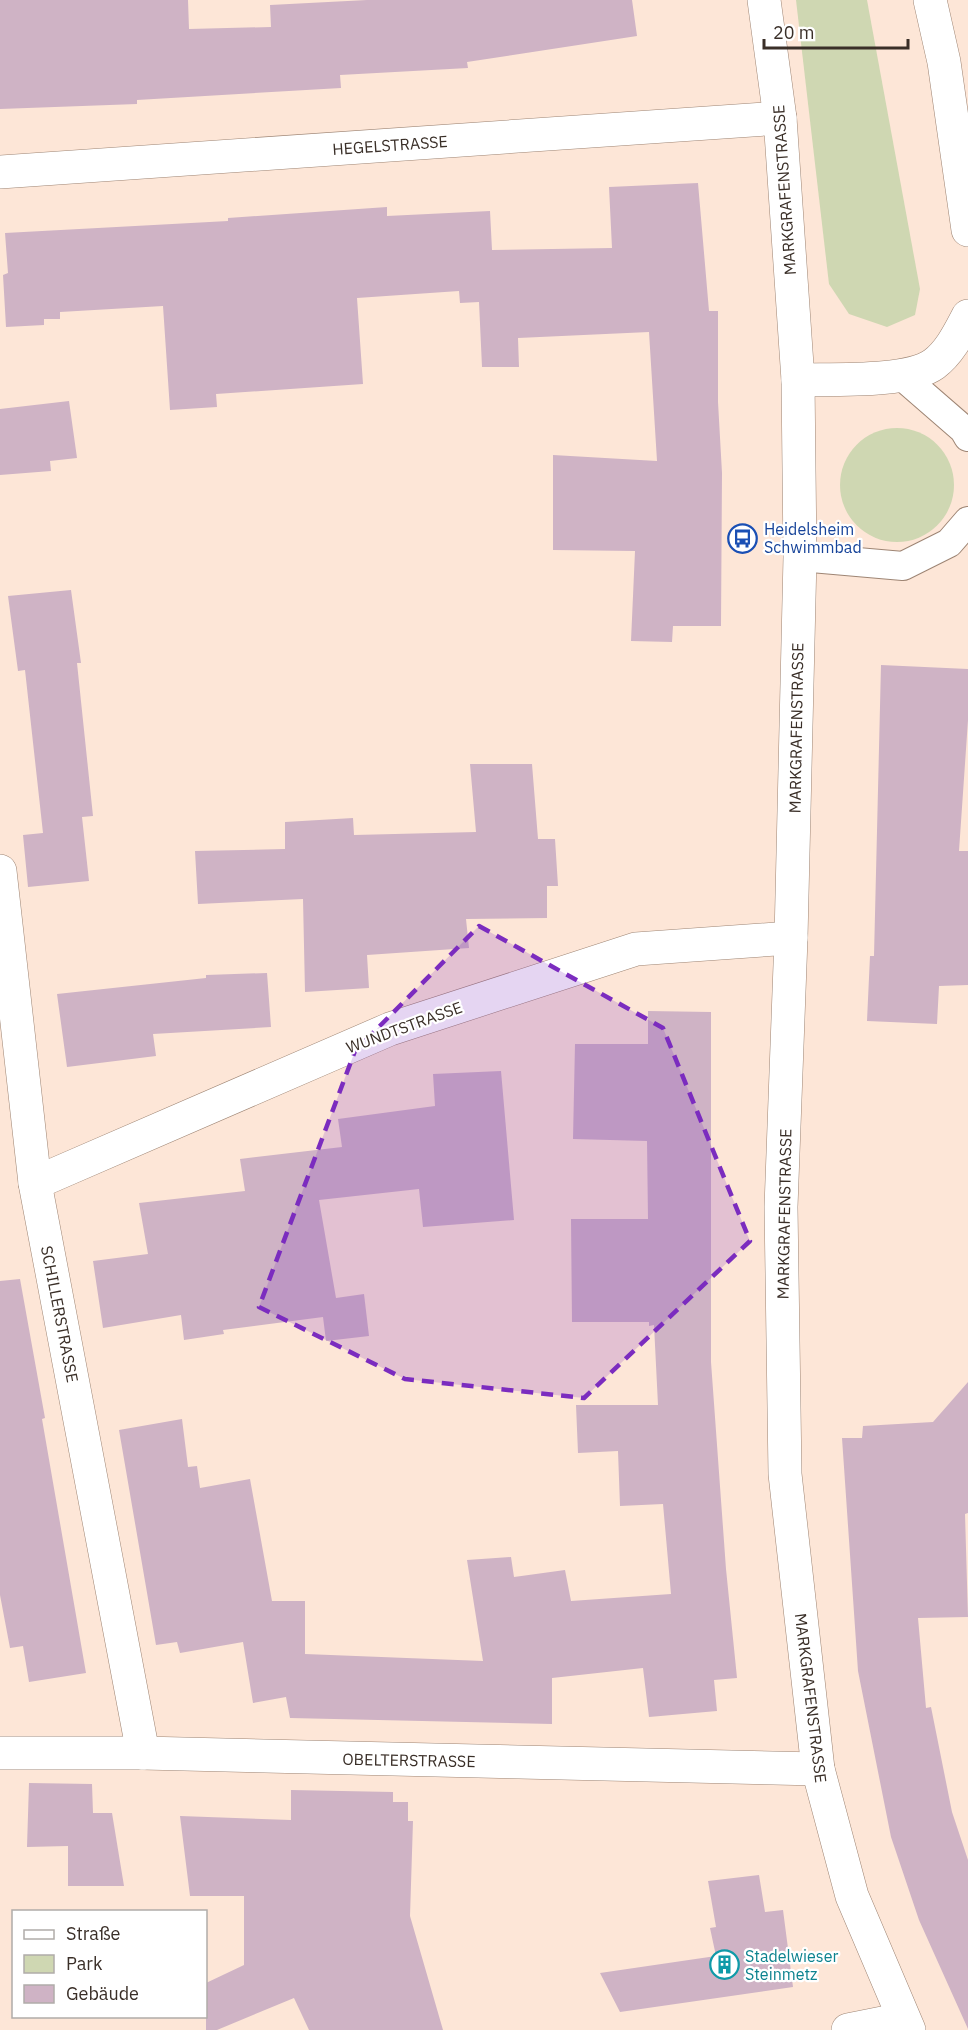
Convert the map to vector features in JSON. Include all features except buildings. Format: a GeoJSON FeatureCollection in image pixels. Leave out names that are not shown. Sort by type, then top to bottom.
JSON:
{"type":"FeatureCollection","features":[{"type":"Feature","properties":{"kind":"street","name":"MARKGRAFENSTRASSE"},"geometry":{"type":"LineString","coordinates":[[764,0],[780,118],[798,380],[800,557],[791,938],[781,1207],[784,1473],[818,1769],[852,1896],[906,2024]]}},
{"type":"Feature","properties":{"kind":"street"},"geometry":{"type":"LineString","coordinates":[[930,0],[944,62],[968,231]]}},
{"type":"Feature","properties":{"kind":"street","name":"HEGELSTRASSE"},"geometry":{"type":"LineString","coordinates":[[0,172],[780,118]]}},
{"type":"Feature","properties":{"kind":"street"},"geometry":{"type":"LineString","coordinates":[[798,380],[903,377],[933,365],[952,345],[968,316]]}},
{"type":"Feature","properties":{"kind":"street","name":"SCHILLERSTRASSE"},"geometry":{"type":"LineString","coordinates":[[0,872],[35,1183],[143,1753]]}},
{"type":"Feature","properties":{"kind":"street","name":"WUNDTSTRASSE"},"geometry":{"type":"LineString","coordinates":[[35,1183],[390,1029],[613,956],[636,949],[791,938]]}},
{"type":"Feature","properties":{"kind":"street","name":"OBELTERSTRASSE"},"geometry":{"type":"LineString","coordinates":[[0,1753],[143,1753],[818,1769]]}},
{"type":"Feature","properties":{"kind":"street"},"geometry":{"type":"LineString","coordinates":[[848,2030],[906,2024]]}},
{"type":"Feature","properties":{"kind":"lane"},"geometry":{"type":"LineString","coordinates":[[903,377],[964,430],[968,437]]}},
{"type":"Feature","properties":{"kind":"lane"},"geometry":{"type":"LineString","coordinates":[[800,557],[903,566],[949,543],[968,521]]}},
{"type":"Feature","properties":{"kind":"highlighted area"},"geometry":{"type":"Polygon","coordinates":[[[479,926],[663,1028],[750,1241],[584,1398],[405,1379],[259,1307],[355,1051],[479,926]]]}},
{"type":"Feature","properties":{"kind":"green space"},"geometry":{"type":"Polygon","coordinates":[[[796,0],[867,0],[920,289],[915,315],[887,327],[849,314],[829,284],[796,0]]]}},
{"type":"Feature","properties":{"kind":"green space"},"geometry":{"type":"Polygon","coordinates":[[[897,428],[919,433],[937,445],[949,463],[954,485],[949,507],[937,525],[919,537],[897,542],[875,537],[857,525],[845,507],[840,485],[845,463],[857,445],[875,433],[897,428]]]}},
{"type":"Feature","properties":{"kind":"place","name":"Heidelsheim Schwimmbad"},"geometry":{"type":"Point","coordinates":[743,538]}},
{"type":"Feature","properties":{"kind":"place","name":"Stadelwieser Steinmetz"},"geometry":{"type":"Point","coordinates":[724,1965]}}]}
